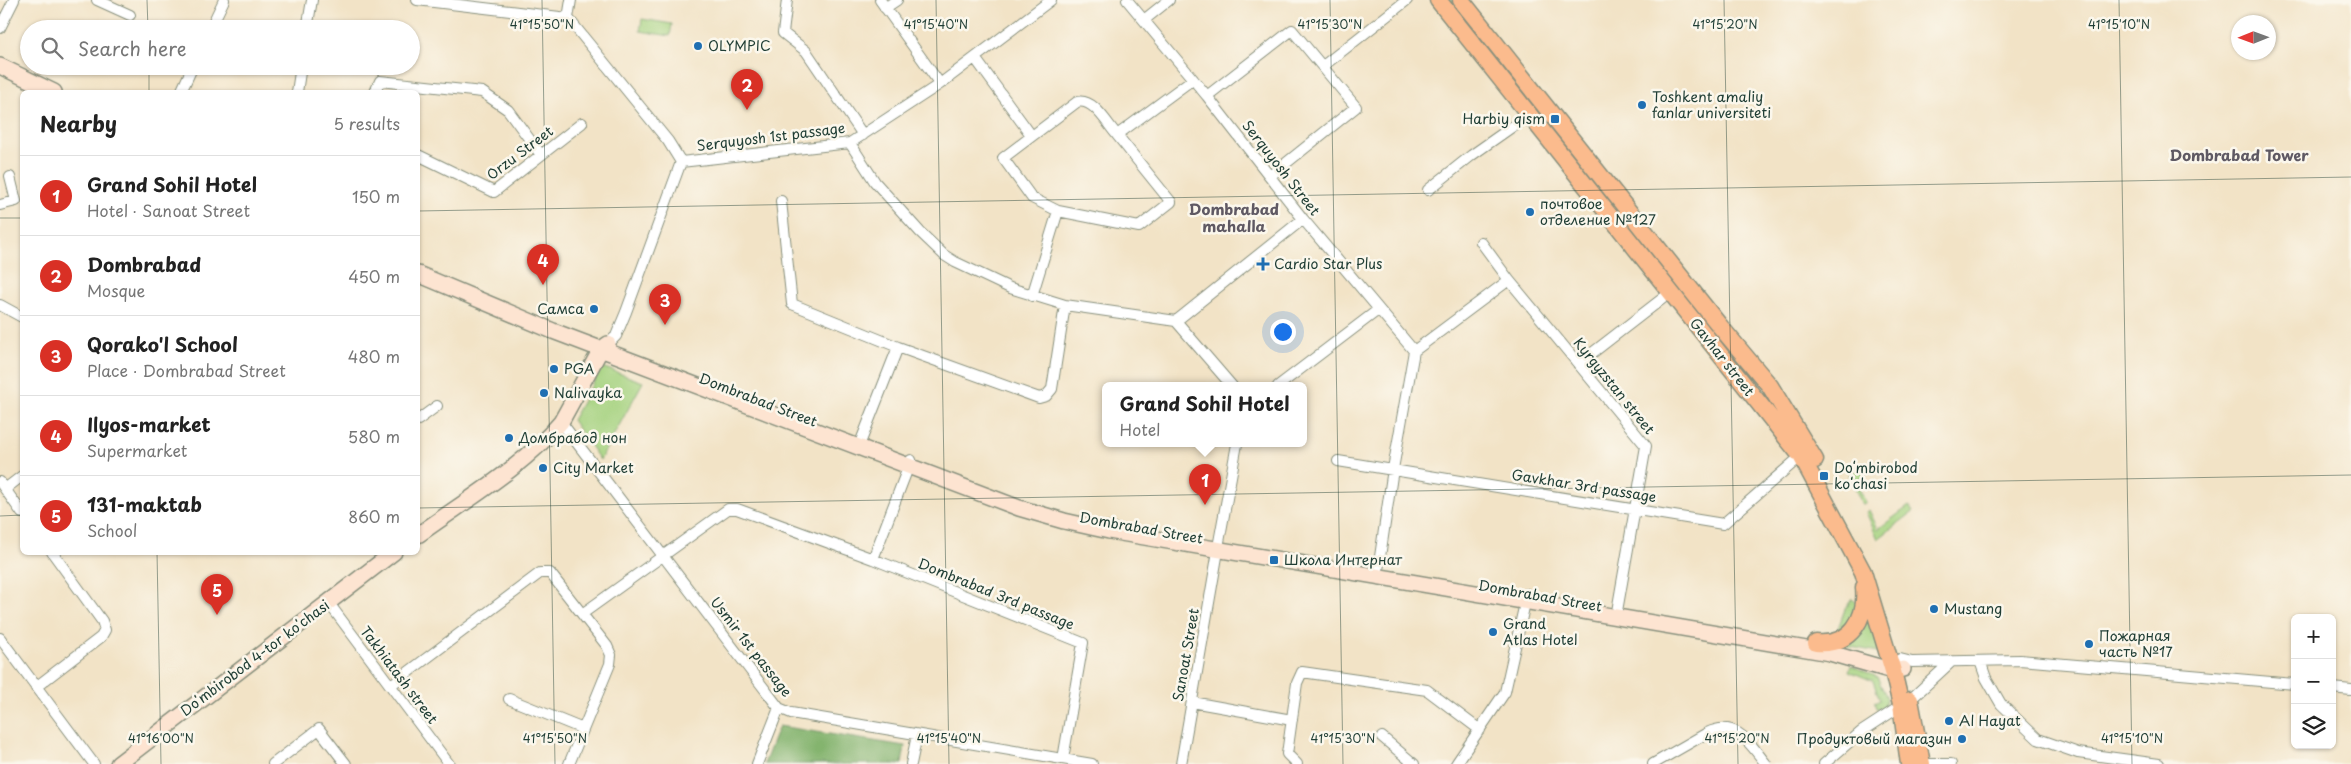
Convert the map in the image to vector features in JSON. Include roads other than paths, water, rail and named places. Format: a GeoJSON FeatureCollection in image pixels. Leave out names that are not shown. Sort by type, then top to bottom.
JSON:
{"type":"FeatureCollection","features":[{"type":"Feature","properties":{"kind":"main road","name":"Gavhar street"},"geometry":{"type":"LineString","coordinates":[[1438,0],[1801,456],[1863,572],[1899,664]]}},
{"type":"Feature","properties":{"kind":"main road","name":"Gavhar street"},"geometry":{"type":"LineString","coordinates":[[1461,0],[1638,224],[1770,386],[1821,471],[1866,556],[1876,582],[1899,664],[1905,703],[1910,764]]}},
{"type":"Feature","properties":{"kind":"main road"},"geometry":{"type":"LineString","coordinates":[[0,66],[50,90]]}},
{"type":"Feature","properties":{"kind":"main road"},"geometry":{"type":"LineString","coordinates":[[0,74],[35,90]]}},
{"type":"Feature","properties":{"kind":"main road"},"geometry":{"type":"LineString","coordinates":[[1624,236],[1638,224]]}},
{"type":"Feature","properties":{"kind":"main road","name":"Dombrabad Street"},"geometry":{"type":"LineString","coordinates":[[420,267],[521,311],[910,463],[1022,502],[1064,514],[1218,546],[1616,613],[1816,643],[1899,664]]}},
{"type":"Feature","properties":{"kind":"main road","name":"Dombrabad Street"},"geometry":{"type":"LineString","coordinates":[[420,275],[608,345]]}},
{"type":"Feature","properties":{"kind":"main road"},"geometry":{"type":"LineString","coordinates":[[420,534],[521,460],[561,422],[608,345]]}},
{"type":"Feature","properties":{"kind":"main road","name":"Doʻmbirobod 4-tor koʻchasi"},"geometry":{"type":"LineString","coordinates":[[118,764],[390,555]]}},
{"type":"Feature","properties":{"kind":"main road"},"geometry":{"type":"LineString","coordinates":[[1816,643],[1837,642],[1848,636],[1853,630],[1864,603],[1863,572]]}},
{"type":"Feature","properties":{"kind":"main road","name":"Dombrabad Street"},"geometry":{"type":"LineString","coordinates":[[1616,613],[1830,653],[1871,665],[1899,664]]}},
{"type":"Feature","properties":{"kind":"main road","name":"Gavhar street"},"geometry":{"type":"LineString","coordinates":[[1905,703],[1923,764]]}},
{"type":"Feature","properties":{"kind":"street"},"geometry":{"type":"LineString","coordinates":[[0,28],[14,0]]}},
{"type":"Feature","properties":{"kind":"street"},"geometry":{"type":"LineString","coordinates":[[214,20],[224,0]]}},
{"type":"Feature","properties":{"kind":"street"},"geometry":{"type":"LineString","coordinates":[[309,20],[312,0]]}},
{"type":"Feature","properties":{"kind":"street"},"geometry":{"type":"LineString","coordinates":[[417,0],[568,18],[668,141],[681,162],[608,345]]}},
{"type":"Feature","properties":{"kind":"street"},"geometry":{"type":"LineString","coordinates":[[568,18],[571,0]]}},
{"type":"Feature","properties":{"kind":"street","name":"Serquyosh 1st passage"},"geometry":{"type":"LineString","coordinates":[[787,0],[784,33],[806,50],[863,135]]}},
{"type":"Feature","properties":{"kind":"street"},"geometry":{"type":"LineString","coordinates":[[897,0],[882,4],[940,84]]}},
{"type":"Feature","properties":{"kind":"street","name":"Serquyosh 1st passage"},"geometry":{"type":"LineString","coordinates":[[681,162],[850,143],[940,84],[1051,0]]}},
{"type":"Feature","properties":{"kind":"street","name":"Serquyosh Street"},"geometry":{"type":"LineString","coordinates":[[1127,0],[1193,79],[1303,219],[1414,351]]}},
{"type":"Feature","properties":{"kind":"street"},"geometry":{"type":"LineString","coordinates":[[1144,20],[1170,0]]}},
{"type":"Feature","properties":{"kind":"street"},"geometry":{"type":"LineString","coordinates":[[1323,66],[1407,0]]}},
{"type":"Feature","properties":{"kind":"street"},"geometry":{"type":"LineString","coordinates":[[103,1],[130,15]]}},
{"type":"Feature","properties":{"kind":"street"},"geometry":{"type":"LineString","coordinates":[[1206,96],[1292,30],[1356,107],[1270,176]]}},
{"type":"Feature","properties":{"kind":"street"},"geometry":{"type":"LineString","coordinates":[[975,58],[1031,136]]}},
{"type":"Feature","properties":{"kind":"street"},"geometry":{"type":"LineString","coordinates":[[182,90],[189,75]]}},
{"type":"Feature","properties":{"kind":"street"},"geometry":{"type":"LineString","coordinates":[[297,90],[300,75]]}},
{"type":"Feature","properties":{"kind":"street"},"geometry":{"type":"LineString","coordinates":[[1116,135],[1193,79]]}},
{"type":"Feature","properties":{"kind":"street"},"geometry":{"type":"LineString","coordinates":[[376,90],[380,81],[482,92],[508,110],[541,155]]}},
{"type":"Feature","properties":{"kind":"street"},"geometry":{"type":"LineString","coordinates":[[1081,101],[1091,104],[1116,135],[1171,202],[1138,227],[1058,210],[1032,198],[1003,158],[1081,101]]}},
{"type":"Feature","properties":{"kind":"street"},"geometry":{"type":"LineString","coordinates":[[1428,190],[1472,155],[1529,115]]}},
{"type":"Feature","properties":{"kind":"street","name":"Orzu Street"},"geometry":{"type":"LineString","coordinates":[[420,156],[494,192],[582,122]]}},
{"type":"Feature","properties":{"kind":"street"},"geometry":{"type":"LineString","coordinates":[[850,143],[875,182],[944,255],[991,280],[1032,296],[1065,305],[1176,321],[1229,382]]}},
{"type":"Feature","properties":{"kind":"street"},"geometry":{"type":"LineString","coordinates":[[0,205],[16,201],[10,177]]}},
{"type":"Feature","properties":{"kind":"street"},"geometry":{"type":"LineString","coordinates":[[781,201],[792,304],[898,347],[1042,398],[1052,388],[1065,305]]}},
{"type":"Feature","properties":{"kind":"street"},"geometry":{"type":"LineString","coordinates":[[1032,296],[1058,210]]}},
{"type":"Feature","properties":{"kind":"street","name":"Serquyosh Street"},"geometry":{"type":"LineString","coordinates":[[1176,321],[1303,219]]}},
{"type":"Feature","properties":{"kind":"street","name":"Kyrgyzstan street"},"geometry":{"type":"LineString","coordinates":[[1481,242],[1509,280],[1646,446],[1616,613]]}},
{"type":"Feature","properties":{"kind":"street"},"geometry":{"type":"LineString","coordinates":[[1377,573],[1414,351],[1509,280]]}},
{"type":"Feature","properties":{"kind":"street"},"geometry":{"type":"LineString","coordinates":[[1578,364],[1671,292]]}},
{"type":"Feature","properties":{"kind":"street"},"geometry":{"type":"LineString","coordinates":[[0,305],[20,316]]}},
{"type":"Feature","properties":{"kind":"street"},"geometry":{"type":"LineString","coordinates":[[1283,382],[1378,310]]}},
{"type":"Feature","properties":{"kind":"street"},"geometry":{"type":"LineString","coordinates":[[861,443],[898,347]]}},
{"type":"Feature","properties":{"kind":"street"},"geometry":{"type":"LineString","coordinates":[[420,419],[437,406]]}},
{"type":"Feature","properties":{"kind":"street","name":"Usmir 1st passage"},"geometry":{"type":"LineString","coordinates":[[561,422],[778,708],[791,713],[1092,764]]}},
{"type":"Feature","properties":{"kind":"street","name":"Sanoat Street"},"geometry":{"type":"LineString","coordinates":[[1181,764],[1236,447]]}},
{"type":"Feature","properties":{"kind":"street","name":"Gavkhar 3rd passage"},"geometry":{"type":"LineString","coordinates":[[1338,460],[1723,524],[1801,456]]}},
{"type":"Feature","properties":{"kind":"street"},"geometry":{"type":"LineString","coordinates":[[873,560],[910,463]]}},
{"type":"Feature","properties":{"kind":"street"},"geometry":{"type":"LineString","coordinates":[[20,477],[2,485],[20,510]]}},
{"type":"Feature","properties":{"kind":"street","name":"Dombrabad 3rd passage"},"geometry":{"type":"LineString","coordinates":[[582,614],[728,509],[737,509],[873,560],[1083,643],[1063,759]]}},
{"type":"Feature","properties":{"kind":"street"},"geometry":{"type":"LineString","coordinates":[[36,687],[101,637],[105,630],[102,621],[54,555]]}},
{"type":"Feature","properties":{"kind":"street"},"geometry":{"type":"LineString","coordinates":[[391,685],[543,572],[553,575],[607,646],[611,660],[570,764]]}},
{"type":"Feature","properties":{"kind":"street"},"geometry":{"type":"LineString","coordinates":[[1456,764],[1497,706],[1508,687],[1526,598]]}},
{"type":"Feature","properties":{"kind":"street","name":"Takhiatash street"},"geometry":{"type":"LineString","coordinates":[[328,602],[448,764]]}},
{"type":"Feature","properties":{"kind":"street"},"geometry":{"type":"LineString","coordinates":[[0,638],[94,764]]}},
{"type":"Feature","properties":{"kind":"street"},"geometry":{"type":"LineString","coordinates":[[1899,664],[2020,660],[2291,684]]}},
{"type":"Feature","properties":{"kind":"street"},"geometry":{"type":"LineString","coordinates":[[1980,661],[1986,678],[2001,704],[2038,739],[2078,753],[2159,764]]}},
{"type":"Feature","properties":{"kind":"street"},"geometry":{"type":"LineString","coordinates":[[1824,764],[1861,732],[1905,703],[1951,662]]}},
{"type":"Feature","properties":{"kind":"street"},"geometry":{"type":"LineString","coordinates":[[1297,764],[1287,754],[1297,683],[1302,672],[1426,690],[1480,730]]}},
{"type":"Feature","properties":{"kind":"street"},"geometry":{"type":"LineString","coordinates":[[2336,688],[2351,690]]}},
{"type":"Feature","properties":{"kind":"street"},"geometry":{"type":"LineString","coordinates":[[509,699],[583,729]]}},
{"type":"Feature","properties":{"kind":"street"},"geometry":{"type":"LineString","coordinates":[[1192,702],[1292,720]]}},
{"type":"Feature","properties":{"kind":"street"},"geometry":{"type":"LineString","coordinates":[[757,764],[778,708]]}},
{"type":"Feature","properties":{"kind":"street"},"geometry":{"type":"LineString","coordinates":[[273,764],[319,729],[346,764]]}},
{"type":"Feature","properties":{"kind":"street"},"geometry":{"type":"LineString","coordinates":[[1654,764],[1716,729],[1740,733],[1766,764]]}},
{"type":"Feature","properties":{"kind":"street"},"geometry":{"type":"LineString","coordinates":[[911,764],[916,735]]}},
{"type":"Feature","properties":{"kind":"street"},"geometry":{"type":"LineString","coordinates":[[1382,736],[1414,764]]}},
{"type":"Feature","properties":{"kind":"street"},"geometry":{"type":"LineString","coordinates":[[1923,764],[1951,764]]}},
{"type":"Feature","properties":{"kind":"place","name":"OLYMPIC"},"geometry":{"type":"Point","coordinates":[698,46]}},
{"type":"Feature","properties":{"kind":"place","name":"Toshkent amaliy fanlar universiteti"},"geometry":{"type":"Point","coordinates":[1642,105]}},
{"type":"Feature","properties":{"kind":"place","name":"Dombrabad"},"geometry":{"type":"Point","coordinates":[747,110]}},
{"type":"Feature","properties":{"kind":"place","name":"Harbiy qism"},"geometry":{"type":"Point","coordinates":[1555,119]}},
{"type":"Feature","properties":{"kind":"place","name":"почтовое отделение №127"},"geometry":{"type":"Point","coordinates":[1530,212]}},
{"type":"Feature","properties":{"kind":"place","name":"Cardio Star Plus"},"geometry":{"type":"Point","coordinates":[1263,264]}},
{"type":"Feature","properties":{"kind":"place","name":"Ilyos-market"},"geometry":{"type":"Point","coordinates":[543,285]}},
{"type":"Feature","properties":{"kind":"place","name":"Самса"},"geometry":{"type":"Point","coordinates":[594,309]}},
{"type":"Feature","properties":{"kind":"place","name":"Qorako'l School"},"geometry":{"type":"Point","coordinates":[665,325]}},
{"type":"Feature","properties":{"kind":"place","name":"PGA"},"geometry":{"type":"Point","coordinates":[554,369]}},
{"type":"Feature","properties":{"kind":"place","name":"Nalivayka"},"geometry":{"type":"Point","coordinates":[544,393]}},
{"type":"Feature","properties":{"kind":"place","name":"Домбрабод нон"},"geometry":{"type":"Point","coordinates":[509,438]}},
{"type":"Feature","properties":{"kind":"place","name":"City Market"},"geometry":{"type":"Point","coordinates":[543,468]}},
{"type":"Feature","properties":{"kind":"place","name":"Doʻmbirobod koʻchasi"},"geometry":{"type":"Point","coordinates":[1824,476]}},
{"type":"Feature","properties":{"kind":"place","name":"Grand Sohil Hotel"},"geometry":{"type":"Point","coordinates":[1205,505]}},
{"type":"Feature","properties":{"kind":"place","name":"Школа Интернат"},"geometry":{"type":"Point","coordinates":[1274,560]}},
{"type":"Feature","properties":{"kind":"place","name":"Mustang"},"geometry":{"type":"Point","coordinates":[1934,609]}},
{"type":"Feature","properties":{"kind":"place","name":"131-maktab"},"geometry":{"type":"Point","coordinates":[217,615]}},
{"type":"Feature","properties":{"kind":"place","name":"Grand Atlas Hotel"},"geometry":{"type":"Point","coordinates":[1493,632]}},
{"type":"Feature","properties":{"kind":"place","name":"Пожарная часть №17"},"geometry":{"type":"Point","coordinates":[2089,644]}},
{"type":"Feature","properties":{"kind":"place","name":"Al Hayat"},"geometry":{"type":"Point","coordinates":[1949,721]}},
{"type":"Feature","properties":{"kind":"place","name":"Продуктовый магазин"},"geometry":{"type":"Point","coordinates":[1962,739]}},
{"type":"Feature","properties":{"kind":"district","name":"Dombrabad Tower"},"geometry":{"type":"Point","coordinates":[2239,156]}},
{"type":"Feature","properties":{"kind":"district","name":"Dombrabad mahalla"},"geometry":{"type":"Point","coordinates":[1234,218]}}]}
